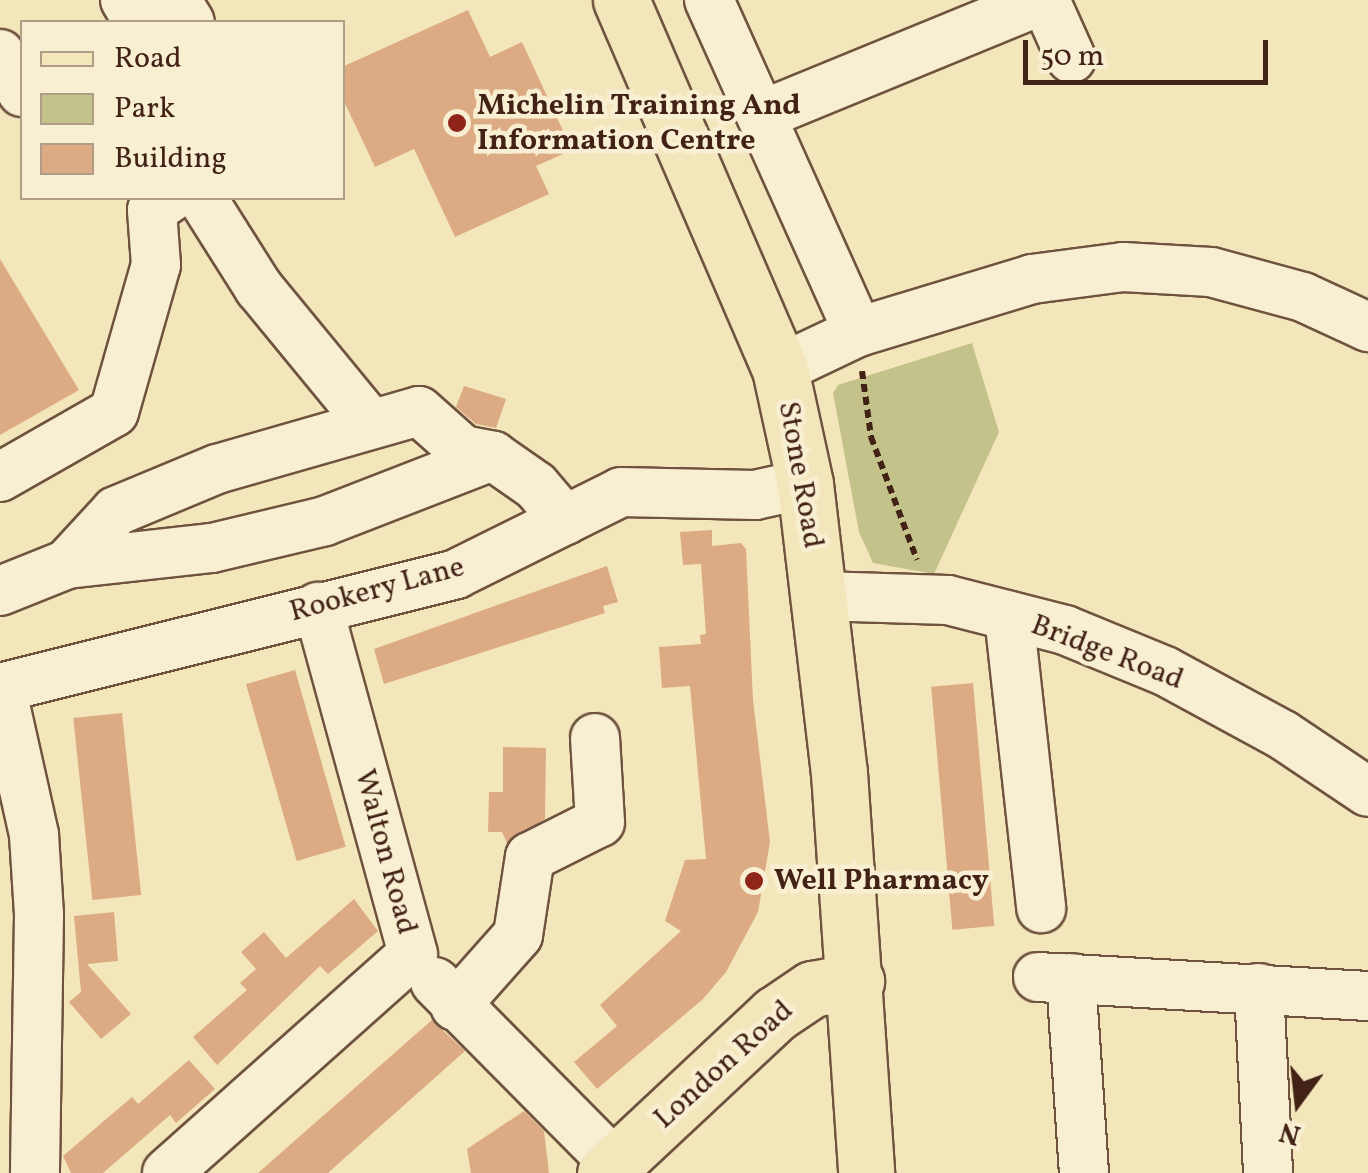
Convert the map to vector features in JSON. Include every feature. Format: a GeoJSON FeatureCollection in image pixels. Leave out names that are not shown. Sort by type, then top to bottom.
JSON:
{"type":"FeatureCollection","features":[{"type":"Feature","properties":{"kind":"main road","name":"Stone Road"},"geometry":{"type":"LineString","coordinates":[[621,0],[780,368],[806,484],[856,981],[866,1173]]}},
{"type":"Feature","properties":{"kind":"main road","name":"London Road"},"geometry":{"type":"LineString","coordinates":[[610,1168],[775,1014],[812,989],[856,981]]}},
{"type":"Feature","properties":{"kind":"street"},"geometry":{"type":"LineString","coordinates":[[709,0],[858,332]]}},
{"type":"Feature","properties":{"kind":"street"},"geometry":{"type":"LineString","coordinates":[[762,116],[1044,0],[1071,58]]}},
{"type":"Feature","properties":{"kind":"street"},"geometry":{"type":"LineString","coordinates":[[0,54],[20,89]]}},
{"type":"Feature","properties":{"kind":"street"},"geometry":{"type":"LineString","coordinates":[[203,200],[258,288],[370,423]]}},
{"type":"Feature","properties":{"kind":"street"},"geometry":{"type":"LineString","coordinates":[[0,477],[114,412],[156,265],[152,202]]}},
{"type":"Feature","properties":{"kind":"street"},"geometry":{"type":"LineString","coordinates":[[780,368],[858,332],[1032,280],[1123,267],[1211,272],[1303,296],[1368,326]]}},
{"type":"Feature","properties":{"kind":"street"},"geometry":{"type":"LineString","coordinates":[[66,564],[116,511],[217,469],[419,411],[463,450],[492,456],[536,486],[564,520]]}},
{"type":"Feature","properties":{"kind":"street"},"geometry":{"type":"LineString","coordinates":[[0,591],[66,564],[212,548],[325,521],[492,456]]}},
{"type":"Feature","properties":{"kind":"street","name":"Rookery Lane"},"geometry":{"type":"LineString","coordinates":[[1,688],[456,574],[621,492],[755,495],[806,484]]}},
{"type":"Feature","properties":{"kind":"street","name":"Bridge Road"},"geometry":{"type":"LineString","coordinates":[[819,596],[932,598],[1065,630],[1164,671],[1283,735],[1368,792]]}},
{"type":"Feature","properties":{"kind":"street","name":"Walton Road"},"geometry":{"type":"LineString","coordinates":[[168,1173],[412,954],[318,607]]}},
{"type":"Feature","properties":{"kind":"street"},"geometry":{"type":"LineString","coordinates":[[1009,616],[1040,908]]}},
{"type":"Feature","properties":{"kind":"street"},"geometry":{"type":"LineString","coordinates":[[1,688],[34,835],[39,915],[35,1173]]}},
{"type":"Feature","properties":{"kind":"street"},"geometry":{"type":"LineString","coordinates":[[455,1006],[518,935],[530,858],[600,822],[595,738]]}},
{"type":"Feature","properties":{"kind":"street"},"geometry":{"type":"LineString","coordinates":[[412,954],[455,1006],[610,1168]]}},
{"type":"Feature","properties":{"kind":"street"},"geometry":{"type":"LineString","coordinates":[[1084,1173],[1055,977],[1368,996]]}},
{"type":"Feature","properties":{"kind":"street"},"geometry":{"type":"LineString","coordinates":[[1260,988],[1268,1173]]}},
{"type":"Feature","properties":{"kind":"path"},"geometry":{"type":"LineString","coordinates":[[858,332],[871,437],[932,598]]}},
{"type":"Feature","properties":{"kind":"green space"},"geometry":{"type":"Polygon","coordinates":[[[972,343],[999,432],[934,574],[873,563],[859,532],[833,393],[838,385],[972,343]]]}},
{"type":"Feature","properties":{"kind":"building","name":"Michelin Training And Information Centre"},"geometry":{"type":"Polygon","coordinates":[[[468,10],[490,57],[522,42],[572,150],[536,166],[549,194],[455,237],[414,149],[375,167],[345,103],[345,66],[468,10]]]}},
{"type":"Feature","properties":{"kind":"building"},"geometry":{"type":"Polygon","coordinates":[[[0,259],[79,390],[0,435],[0,259]]]}},
{"type":"Feature","properties":{"kind":"building"},"geometry":{"type":"Polygon","coordinates":[[[464,386],[506,399],[496,428],[476,424],[456,407],[464,386]]]}},
{"type":"Feature","properties":{"kind":"building"},"geometry":{"type":"Polygon","coordinates":[[[712,530],[712,546],[741,543],[746,549],[753,700],[770,842],[758,912],[726,972],[703,999],[597,1089],[574,1062],[617,1026],[600,1005],[681,931],[665,921],[685,860],[706,859],[690,686],[662,688],[659,647],[701,644],[700,635],[706,634],[701,564],[683,565],[680,532],[712,530]]]}},
{"type":"Feature","properties":{"kind":"building"},"geometry":{"type":"Polygon","coordinates":[[[607,566],[618,602],[603,606],[605,613],[384,684],[374,649],[607,566]]]}},
{"type":"Feature","properties":{"kind":"building"},"geometry":{"type":"Polygon","coordinates":[[[295,670],[346,847],[297,861],[246,684],[295,670]]]}},
{"type":"Feature","properties":{"kind":"building"},"geometry":{"type":"Polygon","coordinates":[[[973,683],[994,926],[952,930],[931,687],[973,683]]]}},
{"type":"Feature","properties":{"kind":"building"},"geometry":{"type":"Polygon","coordinates":[[[122,713],[141,895],[92,900],[73,718],[122,713]]]}},
{"type":"Feature","properties":{"kind":"building"},"geometry":{"type":"Polygon","coordinates":[[[503,747],[546,748],[545,819],[507,843],[502,832],[488,832],[489,792],[503,792],[503,747]]]}},
{"type":"Feature","properties":{"kind":"building"},"geometry":{"type":"Polygon","coordinates":[[[354,899],[378,931],[328,974],[320,966],[217,1065],[193,1037],[247,990],[240,983],[256,969],[241,952],[264,932],[286,958],[354,899]]]}},
{"type":"Feature","properties":{"kind":"building"},"geometry":{"type":"Polygon","coordinates":[[[114,912],[118,961],[87,964],[131,1014],[101,1039],[69,1002],[81,992],[74,916],[114,912]]]}},
{"type":"Feature","properties":{"kind":"building"},"geometry":{"type":"Polygon","coordinates":[[[432,1020],[465,1051],[328,1173],[258,1173],[432,1020]]]}},
{"type":"Feature","properties":{"kind":"building"},"geometry":{"type":"Polygon","coordinates":[[[189,1060],[215,1089],[176,1123],[170,1115],[103,1173],[71,1173],[63,1156],[132,1097],[138,1104],[189,1060]]]}},
{"type":"Feature","properties":{"kind":"building"},"geometry":{"type":"Polygon","coordinates":[[[524,1111],[544,1131],[549,1173],[471,1173],[467,1149],[524,1111]]]}},
{"type":"Feature","properties":{"kind":"place","name":"Michelin Training And Information Centre"},"geometry":{"type":"Point","coordinates":[457,123]}},
{"type":"Feature","properties":{"kind":"place","name":"Well Pharmacy"},"geometry":{"type":"Point","coordinates":[754,881]}}]}
